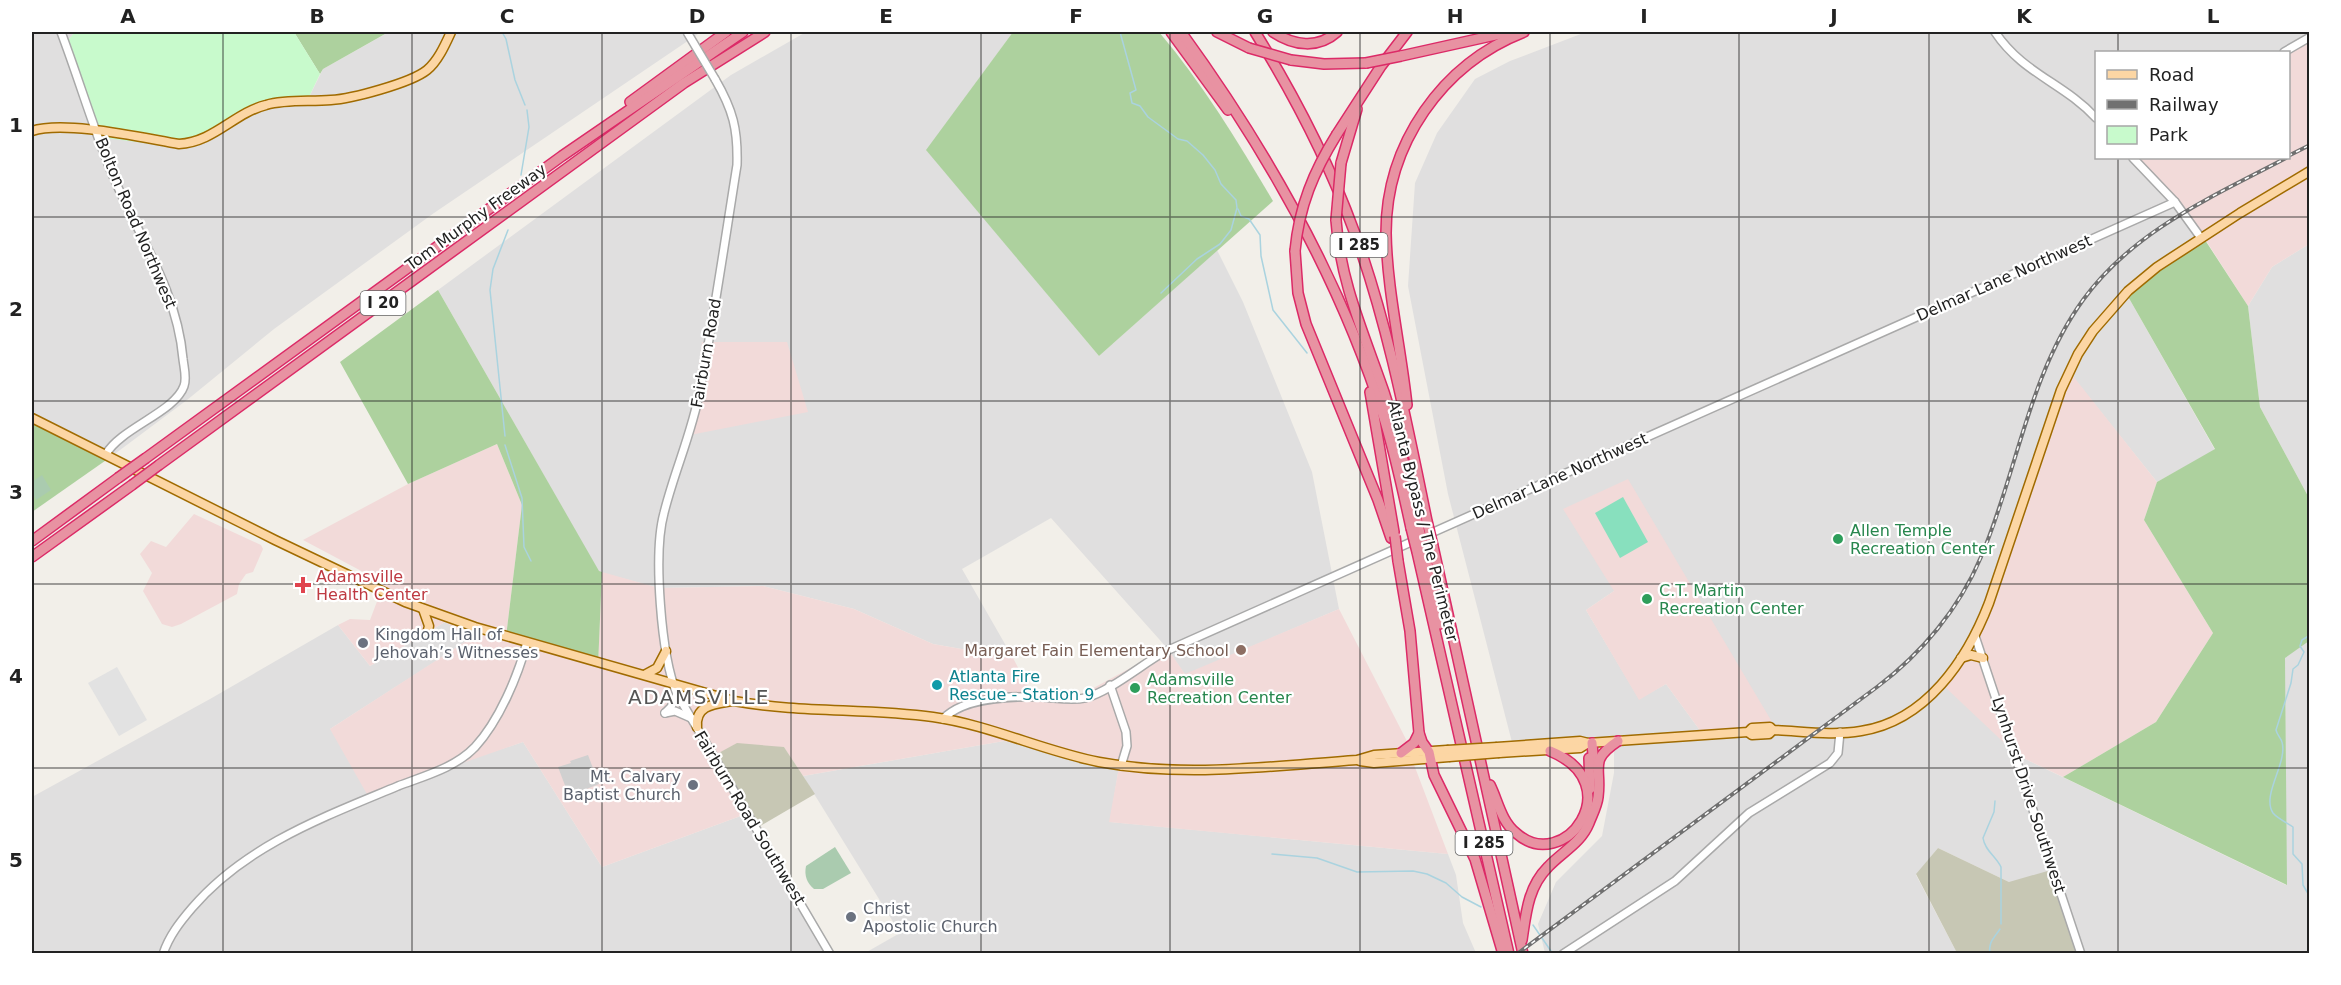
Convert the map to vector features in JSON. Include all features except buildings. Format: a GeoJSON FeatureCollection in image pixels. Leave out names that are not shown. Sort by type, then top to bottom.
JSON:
{"type":"FeatureCollection","features":[{"type":"Feature","properties":{"kind":"highway"},"geometry":{"type":"LineString","coordinates":[[562,156],[654,82],[726,32]]}},
{"type":"Feature","properties":{"kind":"highway","name":"Tom Murphy Freeway"},"geometry":{"type":"LineString","coordinates":[[32,541],[562,156],[743,32]]}},
{"type":"Feature","properties":{"kind":"highway","name":"Tom Murphy Freeway"},"geometry":{"type":"LineString","coordinates":[[32,557],[676,89],[745,43],[767,32]]}},
{"type":"Feature","properties":{"kind":"highway"},"geometry":{"type":"LineString","coordinates":[[1171,32],[1271,170]]}},
{"type":"Feature","properties":{"kind":"highway","name":"Atlanta Bypass / The Perimeter"},"geometry":{"type":"LineString","coordinates":[[1181,32],[1231,105],[1271,170],[1323,267],[1362,355],[1419,525],[1484,772],[1522,949]]}},
{"type":"Feature","properties":{"kind":"highway"},"geometry":{"type":"LineString","coordinates":[[1217,32],[1249,48],[1291,60],[1324,64],[1366,63],[1509,32]]}},
{"type":"Feature","properties":{"kind":"highway"},"geometry":{"type":"LineString","coordinates":[[1249,32],[1273,60]]}},
{"type":"Feature","properties":{"kind":"highway","name":"Atlanta Bypass / The Perimeter"},"geometry":{"type":"LineString","coordinates":[[1255,32],[1273,60],[1314,137],[1354,231],[1383,328],[1411,443],[1419,525],[1459,733],[1509,954]]}},
{"type":"Feature","properties":{"kind":"highway"},"geometry":{"type":"LineString","coordinates":[[1273,32],[1293,42],[1310,44],[1324,41],[1337,32]]}},
{"type":"Feature","properties":{"kind":"highway"},"geometry":{"type":"LineString","coordinates":[[1393,537],[1306,324],[1298,293],[1295,251],[1298,222],[1308,186],[1371,80],[1407,32]]}},
{"type":"Feature","properties":{"kind":"highway"},"geometry":{"type":"LineString","coordinates":[[1411,443],[1387,251],[1387,211],[1394,175],[1410,134],[1437,93],[1472,60],[1501,42],[1524,32]]}},
{"type":"Feature","properties":{"kind":"highway"},"geometry":{"type":"LineString","coordinates":[[1371,80],[1357,109],[1341,163],[1336,220],[1339,253],[1348,292],[1396,434],[1419,525]]}},
{"type":"Feature","properties":{"kind":"highway"},"geometry":{"type":"LineString","coordinates":[[1362,355],[1379,438],[1410,632],[1419,733],[1430,755],[1434,775],[1475,859],[1503,954]]}},
{"type":"Feature","properties":{"kind":"highway"},"geometry":{"type":"LineString","coordinates":[[1401,753],[1414,743],[1419,733]]}},
{"type":"Feature","properties":{"kind":"highway"},"geometry":{"type":"LineString","coordinates":[[1522,949],[1527,904],[1535,884],[1548,867],[1579,838],[1598,801],[1599,760],[1607,749],[1618,741]]}},
{"type":"Feature","properties":{"kind":"highway"},"geometry":{"type":"LineString","coordinates":[[1484,772],[1509,826],[1518,835],[1532,842],[1552,842],[1572,833],[1585,817],[1589,792],[1590,743]]}},
{"type":"Feature","properties":{"kind":"highway"},"geometry":{"type":"LineString","coordinates":[[1590,743],[1595,792],[1591,816]]}},
{"type":"Feature","properties":{"kind":"highway"},"geometry":{"type":"LineString","coordinates":[[1550,751],[1575,766],[1589,792]]}},
{"type":"Feature","properties":{"kind":"main road"},"geometry":{"type":"LineString","coordinates":[[32,131],[49,128],[96,130],[179,144],[192,143],[203,140],[254,109],[266,105],[352,97],[413,78],[431,66],[451,32]]}},
{"type":"Feature","properties":{"kind":"main road"},"geometry":{"type":"LineString","coordinates":[[1357,760],[1374,763],[1430,755],[1580,741],[1590,743],[1748,732],[1752,728],[1760,727],[1770,727],[1773,730],[1860,731],[1879,727],[1914,710],[1941,685],[1975,636],[1989,603],[2061,390],[2078,354],[2108,312],[2128,291],[2157,267],[2310,171]]}},
{"type":"Feature","properties":{"kind":"main road"},"geometry":{"type":"LineString","coordinates":[[32,418],[371,587],[423,609],[527,642],[646,674],[734,701],[778,708],[904,714],[943,719],[1073,756],[1121,766],[1168,770],[1206,771],[1357,760],[1374,755],[1401,753],[1430,755]]}},
{"type":"Feature","properties":{"kind":"main road"},"geometry":{"type":"LineString","coordinates":[[423,609],[427,617],[427,634]]}},
{"type":"Feature","properties":{"kind":"main road"},"geometry":{"type":"LineString","coordinates":[[646,674],[657,668],[666,651]]}},
{"type":"Feature","properties":{"kind":"main road"},"geometry":{"type":"LineString","coordinates":[[1961,659],[1971,655],[1983,658]]}},
{"type":"Feature","properties":{"kind":"main road"},"geometry":{"type":"LineString","coordinates":[[695,723],[702,709],[734,701]]}},
{"type":"Feature","properties":{"kind":"main road"},"geometry":{"type":"LineString","coordinates":[[1498,750],[1550,751],[1580,748],[1590,743]]}},
{"type":"Feature","properties":{"kind":"street","name":"Bolton Road Northwest"},"geometry":{"type":"LineString","coordinates":[[62,32],[119,191],[155,262],[174,310],[182,345],[185,378],[180,393],[174,400],[115,442],[106,454]]}},
{"type":"Feature","properties":{"kind":"street","name":"Fairburn Road"},"geometry":{"type":"LineString","coordinates":[[672,682],[661,604],[661,528],[690,433],[700,390],[737,165],[738,143],[735,122],[728,102],[687,32]]}},
{"type":"Feature","properties":{"kind":"street"},"geometry":{"type":"LineString","coordinates":[[1995,32],[2016,58],[2081,103],[2095,116]]}},
{"type":"Feature","properties":{"kind":"street"},"geometry":{"type":"LineString","coordinates":[[2286,51],[2310,37]]}},
{"type":"Feature","properties":{"kind":"street"},"geometry":{"type":"LineString","coordinates":[[2134,159],[2175,202],[2202,238]]}},
{"type":"Feature","properties":{"kind":"street","name":"Delmar Lane Northwest"},"geometry":{"type":"LineString","coordinates":[[943,719],[956,708],[984,700],[1010,697],[1082,699],[1094,695],[1147,661],[1175,647],[2175,202]]}},
{"type":"Feature","properties":{"kind":"street","name":"Lynhurst Drive Southwest"},"geometry":{"type":"LineString","coordinates":[[1975,636],[2081,954]]}},
{"type":"Feature","properties":{"kind":"street"},"geometry":{"type":"LineString","coordinates":[[163,954],[171,936],[204,894],[249,857],[309,824],[450,765],[475,747],[512,686],[527,642]]}},
{"type":"Feature","properties":{"kind":"street","name":"Fairburn Road Southwest"},"geometry":{"type":"LineString","coordinates":[[672,682],[830,954]]}},
{"type":"Feature","properties":{"kind":"street"},"geometry":{"type":"LineString","coordinates":[[1110,685],[1126,732],[1127,746],[1121,766]]}},
{"type":"Feature","properties":{"kind":"street"},"geometry":{"type":"LineString","coordinates":[[677,694],[671,707],[665,712],[682,713],[695,723]]}},
{"type":"Feature","properties":{"kind":"street"},"geometry":{"type":"LineString","coordinates":[[1563,954],[1675,881],[1749,813],[1830,763],[1838,753],[1840,732]]}},
{"type":"Feature","properties":{"kind":"shaded area"},"geometry":{"type":"Polygon","coordinates":[[[32,32],[75,32],[62,47],[84,102],[257,109],[306,103],[323,69],[389,32],[701,32],[434,213],[274,329],[187,400],[112,456],[32,426],[32,32]]]}},
{"type":"Feature","properties":{"kind":"shaded area"},"geometry":{"type":"Polygon","coordinates":[[[806,32],[1013,32],[927,150],[1099,356],[1217,250],[1243,302],[1312,472],[1339,609],[1185,675],[1167,648],[1051,518],[962,569],[1013,658],[933,644],[854,609],[763,586],[659,588],[599,572],[438,290],[731,75],[806,32]]]}},
{"type":"Feature","properties":{"kind":"shaded area"},"geometry":{"type":"Polygon","coordinates":[[[1586,32],[2309,32],[2309,39],[2287,51],[2095,51],[2095,159],[2135,159],[2203,237],[2126,293],[2215,450],[2157,482],[2069,372],[2017,755],[2286,885],[2285,657],[2309,641],[2309,953],[2073,953],[2079,951],[2009,882],[1938,848],[1916,875],[1957,953],[1545,953],[1538,924],[1556,882],[1602,836],[1614,773],[1614,743],[1514,750],[1448,494],[1408,286],[1415,183],[1437,133],[1475,79],[1510,61],[1586,32]],[[1614,591],[1586,610],[1639,699],[1666,684],[1704,736],[1614,591]]]}},
{"type":"Feature","properties":{"kind":"shaded area"},"geometry":{"type":"Polygon","coordinates":[[[2309,39],[2310,176],[2307,178],[2310,184],[2309,244],[2272,267],[2248,306],[2205,239],[2135,159],[2290,159],[2290,51],[2309,39]]]}},
{"type":"Feature","properties":{"kind":"shaded area"},"geometry":{"type":"Polygon","coordinates":[[[2309,244],[2309,498],[2260,407],[2248,306],[2272,267],[2309,244]]]}},
{"type":"Feature","properties":{"kind":"shaded area"},"geometry":{"type":"Polygon","coordinates":[[[702,342],[787,342],[808,412],[690,435],[702,342]]]}},
{"type":"Feature","properties":{"kind":"shaded area"},"geometry":{"type":"Polygon","coordinates":[[[2069,371],[2157,482],[2144,520],[2213,633],[2156,722],[2063,777],[2017,755],[1945,687],[1986,613],[2069,371]]]}},
{"type":"Feature","properties":{"kind":"shaded area"},"geometry":{"type":"Polygon","coordinates":[[[497,444],[522,505],[506,637],[598,665],[602,572],[659,588],[763,586],[854,609],[933,644],[1013,658],[1033,696],[1077,697],[1167,648],[1185,674],[1339,609],[1411,749],[1413,762],[1448,854],[1109,822],[1119,767],[1004,741],[803,776],[784,747],[746,814],[602,867],[523,742],[368,796],[330,729],[471,638],[445,622],[370,666],[338,625],[350,619],[370,620],[384,583],[303,540],[408,484],[497,444]]]}},
{"type":"Feature","properties":{"kind":"shaded area"},"geometry":{"type":"Polygon","coordinates":[[[1628,479],[1778,732],[1704,736],[1666,684],[1639,700],[1586,610],[1614,591],[1563,509],[1628,479]]]}},
{"type":"Feature","properties":{"kind":"shaded area"},"geometry":{"type":"Polygon","coordinates":[[[194,514],[261,545],[263,549],[253,572],[246,574],[239,584],[237,594],[172,627],[162,624],[143,591],[152,573],[140,554],[151,541],[166,547],[194,514]]]}},
{"type":"Feature","properties":{"kind":"shaded area"},"geometry":{"type":"Polygon","coordinates":[[[445,622],[472,638],[330,729],[407,780],[523,742],[602,867],[746,814],[826,954],[32,954],[32,797],[338,625],[370,666],[445,622]]]}},
{"type":"Feature","properties":{"kind":"shaded area"},"geometry":{"type":"Polygon","coordinates":[[[117,667],[147,720],[119,736],[88,683],[117,667]]]}},
{"type":"Feature","properties":{"kind":"shaded area"},"geometry":{"type":"Polygon","coordinates":[[[1004,741],[1119,767],[1110,822],[1448,854],[1456,875],[1463,923],[1476,953],[865,953],[900,933],[803,776],[1004,741]]]}},
{"type":"Feature","properties":{"kind":"shaded area"},"geometry":{"type":"Polygon","coordinates":[[[737,743],[784,747],[815,794],[755,829],[715,755],[737,743]]]}},
{"type":"Feature","properties":{"kind":"shaded area"},"geometry":{"type":"Polygon","coordinates":[[[588,755],[599,784],[569,796],[558,767],[588,755]]]}},
{"type":"Feature","properties":{"kind":"shaded area"},"geometry":{"type":"Polygon","coordinates":[[[1938,848],[2009,882],[2051,870],[2079,951],[2073,954],[1957,953],[1916,874],[1938,848]]]}},
{"type":"Feature","properties":{"kind":"green space"},"geometry":{"type":"Polygon","coordinates":[[[75,32],[294,32],[320,74],[306,103],[257,109],[182,148],[98,137],[62,47],[75,32]]]}},
{"type":"Feature","properties":{"kind":"green space"},"geometry":{"type":"Polygon","coordinates":[[[294,32],[384,32],[385,34],[323,69],[320,74],[294,32]]]}},
{"type":"Feature","properties":{"kind":"green space"},"geometry":{"type":"Polygon","coordinates":[[[1013,32],[1159,32],[1205,93],[1273,201],[1099,356],[926,150],[1013,32]]]}},
{"type":"Feature","properties":{"kind":"green space"},"geometry":{"type":"Polygon","coordinates":[[[2205,240],[2248,306],[2260,407],[2309,498],[2309,641],[2285,658],[2287,885],[2063,777],[2156,722],[2213,633],[2144,520],[2157,482],[2215,449],[2126,293],[2171,260],[2205,240]]]}},
{"type":"Feature","properties":{"kind":"green space"},"geometry":{"type":"Polygon","coordinates":[[[438,290],[599,571],[602,572],[598,666],[506,637],[522,505],[497,444],[408,484],[340,362],[438,290]]]}},
{"type":"Feature","properties":{"kind":"green space"},"geometry":{"type":"Polygon","coordinates":[[[39,421],[112,456],[32,512],[32,426],[39,421]]]}},
{"type":"Feature","properties":{"kind":"green space"},"geometry":{"type":"Polygon","coordinates":[[[42,475],[51,490],[36,500],[32,492],[32,482],[42,475]]]}},
{"type":"Feature","properties":{"kind":"green space"},"geometry":{"type":"Polygon","coordinates":[[[1623,497],[1648,542],[1620,558],[1595,513],[1623,497]]]}},
{"type":"Feature","properties":{"kind":"green space"},"geometry":{"type":"Polygon","coordinates":[[[835,847],[851,873],[823,889],[814,889],[807,879],[806,866],[835,847]]]}},
{"type":"Feature","properties":{"kind":"waterway"},"geometry":{"type":"LineString","coordinates":[[502,32],[506,39],[515,80],[525,105]]}},
{"type":"Feature","properties":{"kind":"waterway"},"geometry":{"type":"LineString","coordinates":[[1120,32],[1136,90],[1130,93],[1132,103],[1140,106],[1148,117],[1178,139],[1187,141],[1203,155],[1215,170],[1221,184],[1236,200],[1237,208],[1231,230],[1220,244],[1197,259],[1161,293]]}},
{"type":"Feature","properties":{"kind":"waterway"},"geometry":{"type":"LineString","coordinates":[[521,175],[529,127],[527,110]]}},
{"type":"Feature","properties":{"kind":"waterway"},"geometry":{"type":"LineString","coordinates":[[1238,209],[1241,216],[1249,219],[1260,235],[1261,256],[1273,310],[1307,353]]}},
{"type":"Feature","properties":{"kind":"waterway"},"geometry":{"type":"LineString","coordinates":[[505,436],[490,290],[493,269],[508,230]]}},
{"type":"Feature","properties":{"kind":"waterway"},"geometry":{"type":"LineString","coordinates":[[505,445],[522,498],[524,547],[531,561]]}},
{"type":"Feature","properties":{"kind":"waterway"},"geometry":{"type":"LineString","coordinates":[[2310,635],[2302,640],[2300,646],[2304,652],[2298,665],[2293,669],[2291,683],[2276,730],[2283,750],[2270,797],[2273,813],[2293,827],[2293,854],[2302,864],[2303,885],[2310,897]]}},
{"type":"Feature","properties":{"kind":"waterway"},"geometry":{"type":"LineString","coordinates":[[1995,801],[1994,812],[1983,838],[2001,867],[2001,924]]}},
{"type":"Feature","properties":{"kind":"waterway"},"geometry":{"type":"LineString","coordinates":[[1272,854],[1317,858],[1357,872],[1413,871],[1427,874],[1446,883],[1462,897],[1481,907]]}},
{"type":"Feature","properties":{"kind":"waterway"},"geometry":{"type":"LineString","coordinates":[[1533,925],[1553,954]]}},
{"type":"Feature","properties":{"kind":"waterway"},"geometry":{"type":"LineString","coordinates":[[1990,954],[1991,943],[2000,929]]}},
{"type":"Feature","properties":{"kind":"railway"},"geometry":{"type":"LineString","coordinates":[[2290,155],[2310,145]]}},
{"type":"Feature","properties":{"kind":"railway"},"geometry":{"type":"LineString","coordinates":[[1517,954],[1877,687],[1909,660],[1950,612],[1972,576],[1993,525],[2025,425],[2049,360],[2064,329],[2083,300],[2103,275],[2150,235],[2176,217],[2284,159]]}},
{"type":"Feature","properties":{"kind":"place","name":"Allen Temple Recreation Center"},"geometry":{"type":"Point","coordinates":[1838,539]}},
{"type":"Feature","properties":{"kind":"place","name":"Adamsville Health Center"},"geometry":{"type":"Point","coordinates":[303,585]}},
{"type":"Feature","properties":{"kind":"place","name":"C.T. Martin Recreation Center"},"geometry":{"type":"Point","coordinates":[1647,599]}},
{"type":"Feature","properties":{"kind":"place","name":"Kingdom Hall of Jehovah’s Witnesses"},"geometry":{"type":"Point","coordinates":[363,643]}},
{"type":"Feature","properties":{"kind":"place","name":"Margaret Fain Elementary School"},"geometry":{"type":"Point","coordinates":[1241,650]}},
{"type":"Feature","properties":{"kind":"place","name":"Atlanta Fire Rescue - Station 9"},"geometry":{"type":"Point","coordinates":[937,685]}},
{"type":"Feature","properties":{"kind":"place","name":"Adamsville Recreation Center"},"geometry":{"type":"Point","coordinates":[1135,688]}},
{"type":"Feature","properties":{"kind":"place","name":"Mt. Calvary Baptist Church"},"geometry":{"type":"Point","coordinates":[693,785]}},
{"type":"Feature","properties":{"kind":"place","name":"Christ Apostolic Church"},"geometry":{"type":"Point","coordinates":[851,917]}},
{"type":"Feature","properties":{"kind":"district","name":"ADAMSVILLE"},"geometry":{"type":"Point","coordinates":[699,697]}}]}
